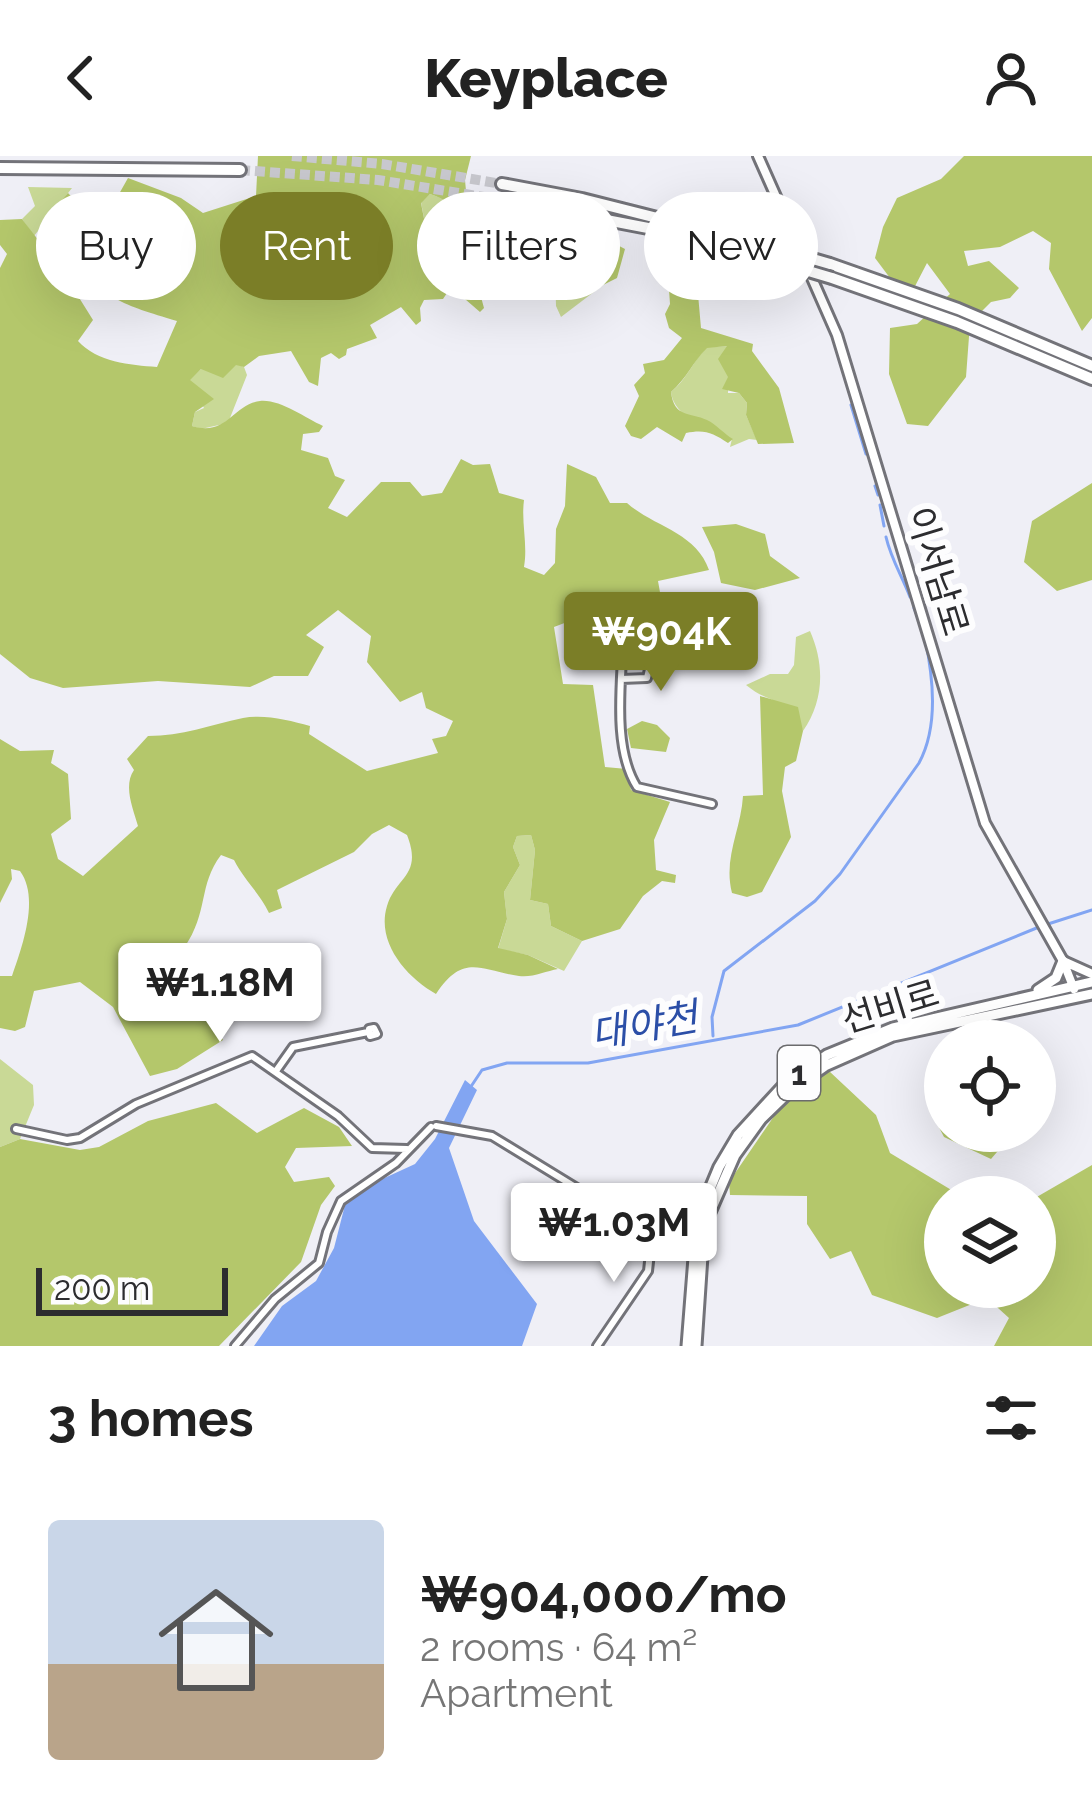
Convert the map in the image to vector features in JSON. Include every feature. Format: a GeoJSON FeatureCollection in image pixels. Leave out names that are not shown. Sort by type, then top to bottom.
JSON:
{"type":"FeatureCollection","features":[{"type":"Feature","properties":{"kind":"highway"},"geometry":{"type":"LineString","coordinates":[[0,168],[241,170]]}},
{"type":"Feature","properties":{"kind":"highway"},"geometry":{"type":"LineString","coordinates":[[502,184],[644,220]]}},
{"type":"Feature","properties":{"kind":"highway"},"geometry":{"type":"LineString","coordinates":[[818,262],[958,309],[1092,366]]}},
{"type":"Feature","properties":{"kind":"highway"},"geometry":{"type":"LineString","coordinates":[[818,272],[957,322],[1092,379]]}},
{"type":"Feature","properties":{"kind":"main road","name":"이서남로"},"geometry":{"type":"LineString","coordinates":[[758,156],[837,335],[985,824],[1075,990]]}},
{"type":"Feature","properties":{"kind":"main road"},"geometry":{"type":"LineString","coordinates":[[1038,993],[1038,987],[1056,978],[1063,962],[1092,978]]}},
{"type":"Feature","properties":{"kind":"main road","name":"선비로"},"geometry":{"type":"LineString","coordinates":[[698,1238],[735,1155],[761,1119],[825,1066],[893,1036],[1075,990],[1092,978]]}},
{"type":"Feature","properties":{"kind":"main road","name":"선비로"},"geometry":{"type":"LineString","coordinates":[[691,1346],[698,1238],[719,1167],[762,1106],[803,1070],[857,1040],[893,1028],[1038,993],[1075,990],[1092,994]]}},
{"type":"Feature","properties":{"kind":"street"},"geometry":{"type":"LineString","coordinates":[[621,679],[647,678],[654,647],[688,644]]}},
{"type":"Feature","properties":{"kind":"street"},"geometry":{"type":"LineString","coordinates":[[597,656],[622,658],[622,730],[637,787],[712,804]]}},
{"type":"Feature","properties":{"kind":"street"},"geometry":{"type":"LineString","coordinates":[[276,1071],[293,1047],[368,1032]]}},
{"type":"Feature","properties":{"kind":"street"},"geometry":{"type":"LineString","coordinates":[[16,1130],[80,1138],[136,1103],[252,1056],[338,1116],[372,1148],[407,1149]]}},
{"type":"Feature","properties":{"kind":"street"},"geometry":{"type":"LineString","coordinates":[[235,1346],[275,1299],[319,1263],[341,1201],[396,1163],[434,1127],[492,1136],[652,1234],[698,1238]]}},
{"type":"Feature","properties":{"kind":"street"},"geometry":{"type":"LineString","coordinates":[[597,1346],[648,1271],[652,1234]]}},
{"type":"Feature","properties":{"kind":"green space"},"geometry":{"type":"Polygon","coordinates":[[[258,156],[471,156],[466,192],[417,192],[417,300],[424,300],[421,321],[416,325],[401,307],[370,325],[377,338],[347,349],[339,359],[331,353],[321,358],[318,386],[309,382],[291,351],[259,356],[244,367],[236,365],[223,378],[201,369],[190,380],[214,399],[195,412],[192,426],[214,427],[251,403],[268,401],[323,426],[319,432],[303,434],[301,450],[328,458],[335,476],[345,480],[328,508],[347,517],[381,482],[410,482],[422,496],[442,493],[461,459],[473,465],[490,464],[499,493],[524,500],[524,567],[544,575],[555,563],[567,464],[596,477],[610,503],[627,503],[684,538],[709,570],[658,581],[661,598],[638,617],[588,627],[584,623],[596,603],[584,597],[575,606],[580,617],[554,627],[563,684],[593,685],[605,767],[627,769],[631,790],[670,802],[654,840],[656,870],[676,875],[675,883],[662,881],[643,896],[620,929],[582,941],[551,926],[548,904],[530,900],[535,850],[531,835],[517,836],[513,847],[520,865],[504,892],[507,919],[498,948],[558,969],[524,976],[474,967],[455,973],[436,994],[404,968],[386,933],[387,906],[412,859],[407,835],[389,825],[372,834],[354,852],[277,890],[282,908],[269,913],[234,860],[221,855],[184,948],[195,992],[224,1007],[215,1025],[223,1040],[177,1069],[150,1076],[113,1007],[80,982],[34,991],[25,1027],[0,1028],[0,976],[12,976],[24,937],[29,895],[20,871],[11,869],[12,879],[0,903],[0,739],[20,751],[54,750],[51,763],[68,774],[71,819],[51,834],[58,859],[83,876],[138,826],[129,790],[134,770],[127,759],[148,736],[243,718],[276,718],[310,726],[309,734],[367,771],[438,753],[432,739],[446,736],[453,721],[426,708],[422,692],[400,702],[367,662],[371,636],[338,610],[306,635],[324,647],[308,676],[274,676],[250,687],[158,681],[63,688],[30,678],[0,654],[0,268],[7,254],[0,245],[0,220],[22,219],[36,237],[36,300],[80,300],[93,320],[78,341],[104,358],[157,367],[177,321],[119,300],[196,300],[196,208],[203,213],[220,208],[220,300],[393,300],[393,192],[256,192],[258,156]]]}},
{"type":"Feature","properties":{"kind":"green space"},"geometry":{"type":"Polygon","coordinates":[[[964,156],[1092,156],[1092,318],[1082,331],[1049,269],[1051,243],[1033,231],[1000,247],[964,251],[968,266],[989,261],[1019,288],[1010,298],[991,302],[970,323],[966,377],[928,426],[907,424],[889,374],[890,328],[917,324],[950,294],[927,263],[912,292],[893,282],[875,258],[897,198],[941,179],[964,156]]]}},
{"type":"Feature","properties":{"kind":"green space"},"geometry":{"type":"Polygon","coordinates":[[[128,178],[165,192],[120,192],[128,178]]]}},
{"type":"Feature","properties":{"kind":"green space"},"geometry":{"type":"Polygon","coordinates":[[[28,187],[72,188],[69,192],[36,192],[34,236],[22,219],[35,206],[28,187]]]}},
{"type":"Feature","properties":{"kind":"green space"},"geometry":{"type":"Polygon","coordinates":[[[466,300],[482,300],[480,312],[466,300]]]}},
{"type":"Feature","properties":{"kind":"green space"},"geometry":{"type":"Polygon","coordinates":[[[556,300],[583,300],[561,317],[556,300]]]}},
{"type":"Feature","properties":{"kind":"green space"},"geometry":{"type":"Polygon","coordinates":[[[670,300],[699,300],[701,328],[753,344],[752,351],[779,388],[794,443],[758,444],[746,415],[747,403],[739,393],[722,389],[728,377],[718,359],[727,346],[707,348],[671,392],[679,410],[710,422],[733,439],[728,443],[698,431],[686,433],[682,442],[657,427],[641,439],[631,436],[625,426],[639,396],[634,385],[645,373],[643,364],[664,360],[682,338],[669,328],[665,314],[670,300]]]}},
{"type":"Feature","properties":{"kind":"green space"},"geometry":{"type":"Polygon","coordinates":[[[729,346],[728,393],[739,393],[747,403],[746,415],[757,440],[730,447],[732,439],[694,421],[679,409],[671,392],[707,347],[729,346]]]}},
{"type":"Feature","properties":{"kind":"green space"},"geometry":{"type":"Polygon","coordinates":[[[237,364],[247,375],[228,423],[201,429],[192,426],[195,412],[204,408],[189,380],[201,369],[237,364]]]}},
{"type":"Feature","properties":{"kind":"green space"},"geometry":{"type":"Polygon","coordinates":[[[1092,483],[1092,580],[1057,591],[1024,562],[1032,521],[1092,483]]]}},
{"type":"Feature","properties":{"kind":"green space"},"geometry":{"type":"Polygon","coordinates":[[[736,524],[765,534],[770,556],[800,578],[755,590],[721,583],[702,527],[736,524]]]}},
{"type":"Feature","properties":{"kind":"green space"},"geometry":{"type":"Polygon","coordinates":[[[810,631],[820,683],[815,708],[803,731],[792,712],[746,685],[770,674],[788,674],[794,665],[796,637],[810,631]]]}},
{"type":"Feature","properties":{"kind":"green space"},"geometry":{"type":"Polygon","coordinates":[[[760,696],[798,707],[803,731],[796,761],[785,767],[782,791],[791,837],[762,892],[747,897],[732,893],[730,868],[743,796],[763,795],[760,696]]]}},
{"type":"Feature","properties":{"kind":"green space"},"geometry":{"type":"Polygon","coordinates":[[[642,721],[657,725],[670,738],[666,752],[631,748],[627,729],[642,721]]]}},
{"type":"Feature","properties":{"kind":"green space"},"geometry":{"type":"Polygon","coordinates":[[[531,835],[535,850],[530,900],[548,904],[551,926],[582,941],[564,971],[528,955],[498,949],[507,919],[504,892],[520,865],[513,847],[517,836],[531,835]]]}},
{"type":"Feature","properties":{"kind":"green space"},"geometry":{"type":"Polygon","coordinates":[[[0,1059],[33,1085],[34,1105],[20,1139],[0,1147],[0,1059]]]}},
{"type":"Feature","properties":{"kind":"green space"},"geometry":{"type":"Polygon","coordinates":[[[829,1071],[876,1115],[890,1153],[928,1176],[924,1176],[924,1308],[962,1308],[937,1318],[872,1295],[851,1251],[830,1259],[807,1224],[807,1196],[730,1195],[729,1182],[781,1106],[829,1071]]]}},
{"type":"Feature","properties":{"kind":"green space"},"geometry":{"type":"Polygon","coordinates":[[[216,1103],[257,1133],[304,1108],[339,1127],[352,1146],[296,1148],[285,1167],[294,1182],[329,1177],[335,1186],[321,1205],[301,1262],[219,1346],[0,1346],[0,1147],[20,1139],[80,1150],[99,1147],[148,1121],[216,1103]]]}},
{"type":"Feature","properties":{"kind":"green space"},"geometry":{"type":"Polygon","coordinates":[[[1092,1165],[1092,1346],[994,1346],[1009,1318],[998,1308],[1056,1308],[1056,1186],[1092,1165]]]}},
{"type":"Feature","properties":{"kind":"water"},"geometry":{"type":"Polygon","coordinates":[[[465,1080],[477,1090],[449,1148],[474,1221],[537,1304],[522,1346],[254,1346],[282,1306],[316,1281],[334,1248],[345,1205],[378,1181],[415,1164],[435,1139],[465,1080]]]}},
{"type":"Feature","properties":{"kind":"waterway"},"geometry":{"type":"LineString","coordinates":[[851,405],[866,454]]}},
{"type":"Feature","properties":{"kind":"waterway"},"geometry":{"type":"LineString","coordinates":[[875,486],[878,495]]}},
{"type":"Feature","properties":{"kind":"waterway"},"geometry":{"type":"LineString","coordinates":[[880,505],[884,526]]}},
{"type":"Feature","properties":{"kind":"waterway"},"geometry":{"type":"LineString","coordinates":[[886,537],[910,597]]}},
{"type":"Feature","properties":{"kind":"waterway"},"geometry":{"type":"LineString","coordinates":[[914,608],[922,628]]}},
{"type":"Feature","properties":{"kind":"waterway"},"geometry":{"type":"LineString","coordinates":[[713,1036],[712,1017],[724,971],[815,901],[840,874],[919,763],[932,717],[925,638]]}},
{"type":"Feature","properties":{"kind":"waterway","name":"대야천"},"geometry":{"type":"LineString","coordinates":[[1048,924],[1092,910]]}},
{"type":"Feature","properties":{"kind":"waterway","name":"대야천"},"geometry":{"type":"LineString","coordinates":[[470,1088],[482,1070],[507,1063],[588,1063],[798,1025],[1039,927]]}},
{"type":"Feature","properties":{"kind":"tunnel"},"geometry":{"type":"LineString","coordinates":[[292,156],[382,164],[502,184]]}},
{"type":"Feature","properties":{"kind":"tunnel"},"geometry":{"type":"LineString","coordinates":[[240,170],[378,180],[452,192]]}}]}
